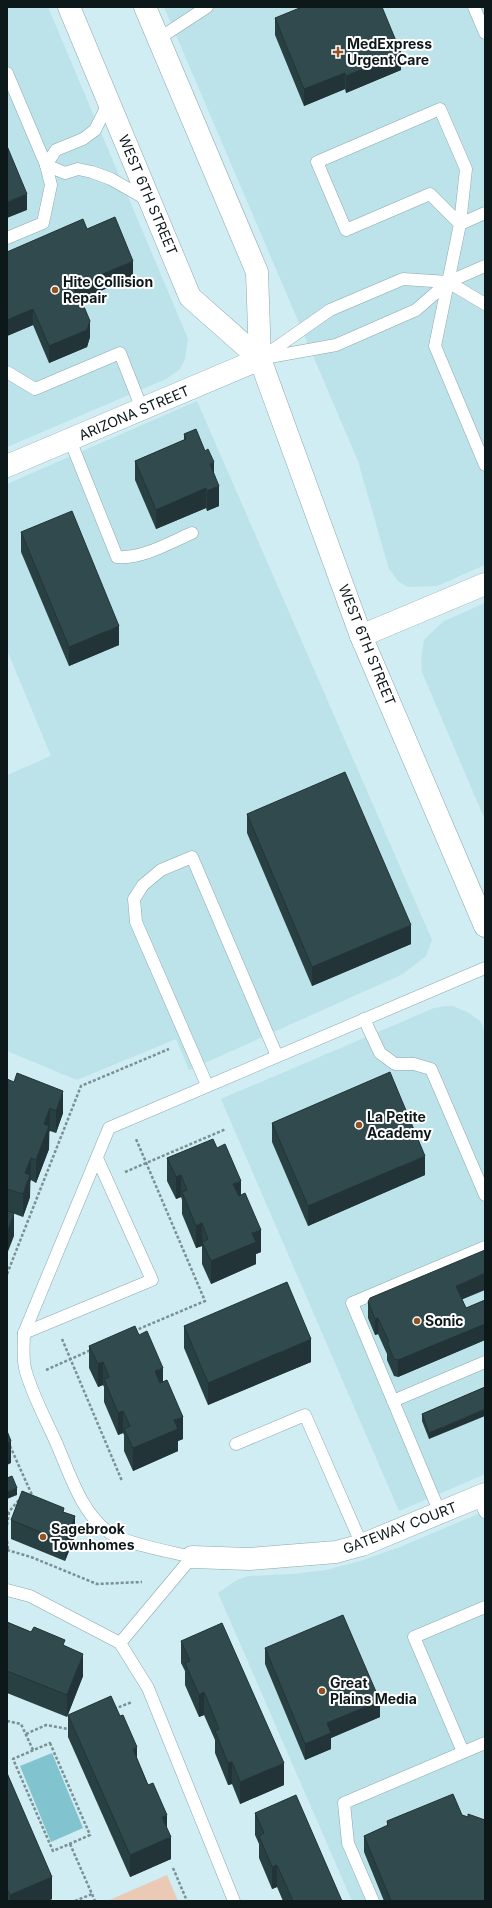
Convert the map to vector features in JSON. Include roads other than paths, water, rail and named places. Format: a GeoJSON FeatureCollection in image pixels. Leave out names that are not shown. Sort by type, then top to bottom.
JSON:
{"type":"FeatureCollection","features":[{"type":"Feature","properties":{"kind":"main road","name":"WEST 6TH STREET"},"geometry":{"type":"LineString","coordinates":[[69,7],[190,297],[260,359]]}},
{"type":"Feature","properties":{"kind":"main road","name":"WEST 6TH STREET"},"geometry":{"type":"LineString","coordinates":[[145,7],[258,272],[260,359],[361,636],[485,926]]}},
{"type":"Feature","properties":{"kind":"main road","name":"ARIZONA STREET"},"geometry":{"type":"LineString","coordinates":[[7,466],[260,359]]}},
{"type":"Feature","properties":{"kind":"main road"},"geometry":{"type":"LineString","coordinates":[[361,636],[485,584]]}},
{"type":"Feature","properties":{"kind":"main road","name":"GATEWAY COURT"},"geometry":{"type":"LineString","coordinates":[[192,1557],[248,1559],[336,1552],[362,1545],[440,1513],[483,1501]]}},
{"type":"Feature","properties":{"kind":"lane"},"geometry":{"type":"LineString","coordinates":[[158,39],[208,7]]}},
{"type":"Feature","properties":{"kind":"lane"},"geometry":{"type":"LineString","coordinates":[[474,7],[485,33]]}},
{"type":"Feature","properties":{"kind":"lane"},"geometry":{"type":"LineString","coordinates":[[7,73],[46,166],[51,185],[43,223],[7,238]]}},
{"type":"Feature","properties":{"kind":"lane"},"geometry":{"type":"LineString","coordinates":[[46,166],[56,150],[83,139],[95,130],[109,102]]}},
{"type":"Feature","properties":{"kind":"lane"},"geometry":{"type":"LineString","coordinates":[[460,224],[430,194],[346,230],[317,162],[440,109],[466,169],[460,224],[435,346],[485,465]]}},
{"type":"Feature","properties":{"kind":"lane"},"geometry":{"type":"LineString","coordinates":[[46,166],[65,173],[78,169],[92,172],[112,179],[151,202]]}},
{"type":"Feature","properties":{"kind":"lane"},"geometry":{"type":"LineString","coordinates":[[460,224],[485,213]]}},
{"type":"Feature","properties":{"kind":"lane"},"geometry":{"type":"LineString","coordinates":[[260,359],[336,345],[416,310],[448,282],[485,266]]}},
{"type":"Feature","properties":{"kind":"lane"},"geometry":{"type":"LineString","coordinates":[[260,359],[321,315],[403,279],[448,282],[485,304]]}},
{"type":"Feature","properties":{"kind":"lane"},"geometry":{"type":"LineString","coordinates":[[7,372],[35,388],[120,352],[142,409]]}},
{"type":"Feature","properties":{"kind":"lane"},"geometry":{"type":"LineString","coordinates":[[70,440],[117,557],[126,558],[143,553],[192,534]]}},
{"type":"Feature","properties":{"kind":"lane"},"geometry":{"type":"LineString","coordinates":[[207,1085],[136,922],[134,899],[143,885],[161,870],[192,857],[277,1056]]}},
{"type":"Feature","properties":{"kind":"lane"},"geometry":{"type":"LineString","coordinates":[[120,1643],[192,1557],[120,1538],[104,1528],[94,1519],[78,1490],[32,1390],[24,1363],[24,1333],[109,1128],[485,968]]}},
{"type":"Feature","properties":{"kind":"lane"},"geometry":{"type":"LineString","coordinates":[[364,1019],[380,1053],[395,1064],[414,1064],[431,1069],[485,1195]]}},
{"type":"Feature","properties":{"kind":"lane"},"geometry":{"type":"LineString","coordinates":[[24,1333],[152,1280],[97,1158]]}},
{"type":"Feature","properties":{"kind":"lane"},"geometry":{"type":"LineString","coordinates":[[440,1513],[352,1303],[485,1247]]}},
{"type":"Feature","properties":{"kind":"lane"},"geometry":{"type":"LineString","coordinates":[[393,1401],[485,1362]]}},
{"type":"Feature","properties":{"kind":"lane"},"geometry":{"type":"LineString","coordinates":[[236,1444],[305,1415],[362,1545]]}},
{"type":"Feature","properties":{"kind":"lane"},"geometry":{"type":"LineString","coordinates":[[7,1590],[30,1596],[120,1643],[150,1695],[234,1901]]}},
{"type":"Feature","properties":{"kind":"lane"},"geometry":{"type":"LineString","coordinates":[[464,1752],[414,1637],[485,1607]]}},
{"type":"Feature","properties":{"kind":"lane"},"geometry":{"type":"LineString","coordinates":[[373,1901],[348,1843],[344,1803],[485,1743]]}},
{"type":"Feature","properties":{"kind":"place","name":"MedExpress Urgent Care"},"geometry":{"type":"Point","coordinates":[338,52]}},
{"type":"Feature","properties":{"kind":"place","name":"Hite Collision Repair"},"geometry":{"type":"Point","coordinates":[55,290]}},
{"type":"Feature","properties":{"kind":"place","name":"La Petite Academy"},"geometry":{"type":"Point","coordinates":[359,1125]}},
{"type":"Feature","properties":{"kind":"place","name":"Sonic"},"geometry":{"type":"Point","coordinates":[417,1321]}},
{"type":"Feature","properties":{"kind":"place","name":"Sagebrook Townhomes"},"geometry":{"type":"Point","coordinates":[43,1537]}},
{"type":"Feature","properties":{"kind":"place","name":"Great Plains Media"},"geometry":{"type":"Point","coordinates":[322,1691]}}]}
